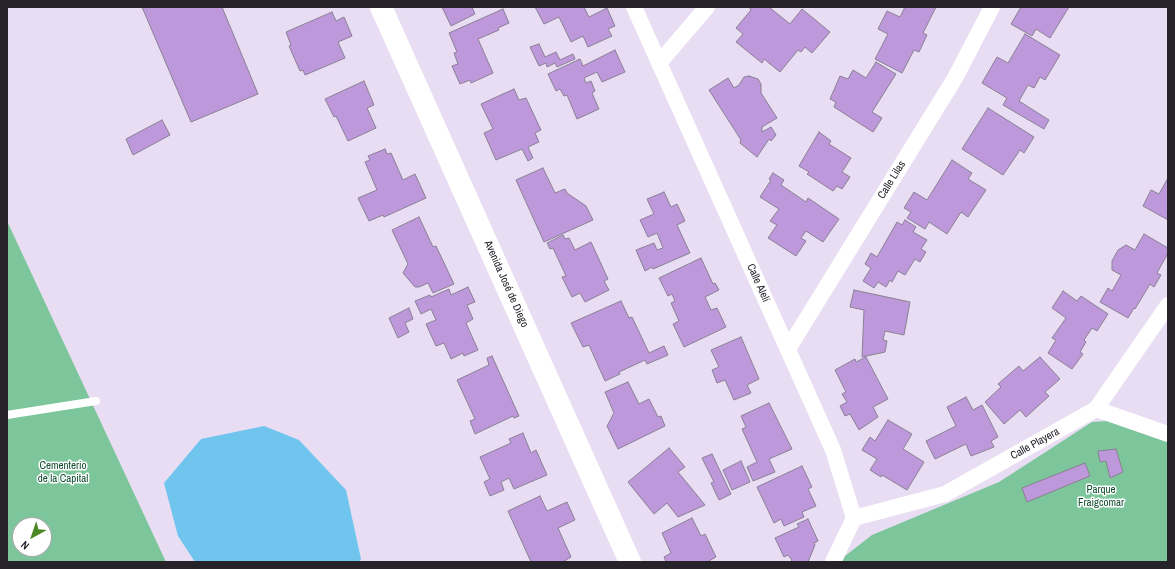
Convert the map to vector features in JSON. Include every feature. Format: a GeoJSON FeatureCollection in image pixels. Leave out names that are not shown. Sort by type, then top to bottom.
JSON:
{"type":"FeatureCollection","features":[{"type":"Feature","properties":{"kind":"street","name":"Avenida José de Diego"},"geometry":{"type":"LineString","coordinates":[[380,7],[630,562]]}},
{"type":"Feature","properties":{"kind":"street","name":"Calle Alelí"},"geometry":{"type":"LineString","coordinates":[[634,7],[833,450],[854,518]]}},
{"type":"Feature","properties":{"kind":"street"},"geometry":{"type":"LineString","coordinates":[[659,63],[707,7]]}},
{"type":"Feature","properties":{"kind":"street","name":"Calle Lilas"},"geometry":{"type":"LineString","coordinates":[[788,349],[955,78],[992,7]]}},
{"type":"Feature","properties":{"kind":"street","name":"Calle Playera"},"geometry":{"type":"LineString","coordinates":[[854,518],[945,494],[1096,409],[1168,305]]}},
{"type":"Feature","properties":{"kind":"street"},"geometry":{"type":"LineString","coordinates":[[1096,409],[1168,434]]}},
{"type":"Feature","properties":{"kind":"street"},"geometry":{"type":"LineString","coordinates":[[833,562],[854,518]]}},
{"type":"Feature","properties":{"kind":"lane"},"geometry":{"type":"LineString","coordinates":[[7,415],[96,401]]}},
{"type":"Feature","properties":{"kind":"green space","name":"Cementerio de la Capital"},"geometry":{"type":"Polygon","coordinates":[[[7,221],[166,562],[7,562],[7,221]]]}},
{"type":"Feature","properties":{"kind":"green space","name":"Parque Fraigcomar"},"geometry":{"type":"Polygon","coordinates":[[[1107,421],[1168,442],[1168,562],[842,562],[845,556],[872,535],[999,482],[1092,422],[1107,421]]]}},
{"type":"Feature","properties":{"kind":"water"},"geometry":{"type":"Polygon","coordinates":[[[264,426],[299,440],[346,490],[361,559],[359,562],[195,562],[178,536],[164,483],[201,439],[264,426]]]}},
{"type":"Feature","properties":{"kind":"building"},"geometry":{"type":"Polygon","coordinates":[[[142,7],[222,7],[258,94],[191,122],[142,7]]]}},
{"type":"Feature","properties":{"kind":"building"},"geometry":{"type":"Polygon","coordinates":[[[442,7],[472,7],[475,14],[451,26],[442,7]]]}},
{"type":"Feature","properties":{"kind":"building"},"geometry":{"type":"Polygon","coordinates":[[[535,7],[584,7],[589,17],[607,8],[615,26],[608,29],[612,36],[588,47],[583,36],[571,42],[559,17],[544,24],[535,7]]]}},
{"type":"Feature","properties":{"kind":"building"},"geometry":{"type":"Polygon","coordinates":[[[749,7],[769,7],[790,24],[802,9],[830,32],[812,53],[805,47],[801,52],[798,50],[780,72],[764,59],[762,63],[736,42],[743,34],[736,28],[751,10],[749,7]]]}},
{"type":"Feature","properties":{"kind":"building"},"geometry":{"type":"Polygon","coordinates":[[[905,7],[936,7],[923,33],[927,35],[919,52],[914,50],[902,73],[875,59],[888,34],[878,29],[887,11],[900,17],[905,7]]]}},
{"type":"Feature","properties":{"kind":"building"},"geometry":{"type":"Polygon","coordinates":[[[1021,7],[1069,7],[1050,38],[1036,29],[1032,36],[1011,24],[1021,7]]]}},
{"type":"Feature","properties":{"kind":"building"},"geometry":{"type":"Polygon","coordinates":[[[503,9],[509,23],[498,28],[499,30],[478,39],[493,73],[471,83],[470,80],[460,84],[452,66],[458,64],[454,53],[457,52],[449,33],[503,9]]]}},
{"type":"Feature","properties":{"kind":"building"},"geometry":{"type":"Polygon","coordinates":[[[332,12],[336,21],[344,17],[352,36],[338,42],[345,58],[305,75],[303,70],[300,71],[289,46],[291,45],[286,32],[332,12]]]}},
{"type":"Feature","properties":{"kind":"building"},"geometry":{"type":"Polygon","coordinates":[[[1025,34],[1060,55],[1045,80],[1040,77],[1034,88],[1028,85],[1019,101],[1049,120],[1044,129],[1003,105],[1007,98],[982,83],[997,57],[1008,63],[1025,34]]]}},
{"type":"Feature","properties":{"kind":"building"},"geometry":{"type":"Polygon","coordinates":[[[539,44],[545,57],[556,52],[560,60],[573,54],[575,59],[557,67],[555,63],[547,67],[546,63],[539,66],[530,47],[539,44]]]}},
{"type":"Feature","properties":{"kind":"building"},"geometry":{"type":"Polygon","coordinates":[[[615,50],[625,72],[602,82],[597,72],[584,78],[586,83],[591,81],[595,91],[592,93],[599,109],[577,119],[567,95],[564,96],[560,89],[556,91],[548,74],[580,59],[583,66],[615,50]]]}},
{"type":"Feature","properties":{"kind":"building"},"geometry":{"type":"Polygon","coordinates":[[[876,62],[896,74],[872,112],[882,118],[873,132],[834,107],[836,102],[830,99],[840,76],[848,79],[853,70],[866,78],[876,62]]]}},
{"type":"Feature","properties":{"kind":"building"},"geometry":{"type":"Polygon","coordinates":[[[749,76],[758,79],[761,84],[761,93],[777,118],[762,127],[762,132],[771,127],[776,135],[771,141],[769,139],[757,157],[740,143],[741,140],[709,90],[728,78],[734,88],[739,85],[744,77],[749,76]]]}},
{"type":"Feature","properties":{"kind":"building"},"geometry":{"type":"Polygon","coordinates":[[[364,81],[374,105],[367,108],[376,128],[348,141],[336,116],[334,117],[325,99],[364,81]]]}},
{"type":"Feature","properties":{"kind":"building"},"geometry":{"type":"Polygon","coordinates":[[[514,89],[519,100],[526,98],[541,130],[535,133],[539,142],[528,147],[533,158],[528,161],[522,149],[496,160],[484,133],[493,129],[481,104],[514,89]]]}},
{"type":"Feature","properties":{"kind":"building"},"geometry":{"type":"Polygon","coordinates":[[[988,108],[1034,137],[1024,153],[1020,150],[1003,175],[962,149],[988,108]]]}},
{"type":"Feature","properties":{"kind":"building"},"geometry":{"type":"Polygon","coordinates":[[[162,120],[170,135],[133,155],[126,139],[162,120]]]}},
{"type":"Feature","properties":{"kind":"building"},"geometry":{"type":"Polygon","coordinates":[[[819,132],[831,141],[829,144],[851,158],[842,172],[850,177],[842,189],[837,186],[833,191],[807,174],[809,172],[799,166],[819,132]]]}},
{"type":"Feature","properties":{"kind":"building"},"geometry":{"type":"Polygon","coordinates":[[[385,149],[387,154],[391,153],[403,180],[415,174],[426,198],[384,217],[383,215],[369,221],[358,198],[377,190],[365,162],[370,160],[368,156],[385,149]]]}},
{"type":"Feature","properties":{"kind":"building"},"geometry":{"type":"Polygon","coordinates":[[[952,160],[972,173],[968,179],[986,190],[968,217],[961,212],[947,234],[929,222],[925,229],[907,218],[911,212],[904,208],[914,192],[927,200],[952,160]]]}},
{"type":"Feature","properties":{"kind":"building"},"geometry":{"type":"Polygon","coordinates":[[[543,168],[555,193],[565,189],[567,193],[586,206],[593,220],[544,242],[516,180],[543,168]]]}},
{"type":"Feature","properties":{"kind":"building"},"geometry":{"type":"Polygon","coordinates":[[[773,173],[784,180],[781,185],[806,202],[808,198],[839,219],[823,242],[806,231],[801,238],[806,241],[796,256],[768,238],[777,225],[770,221],[779,209],[760,197],[771,180],[769,179],[773,173]]]}},
{"type":"Feature","properties":{"kind":"building"},"geometry":{"type":"Polygon","coordinates":[[[1168,178],[1168,220],[1143,206],[1151,190],[1159,194],[1168,178]]]}},
{"type":"Feature","properties":{"kind":"building"},"geometry":{"type":"Polygon","coordinates":[[[664,192],[671,207],[677,204],[685,221],[677,225],[690,253],[645,271],[636,250],[654,243],[657,250],[663,248],[657,233],[648,237],[640,220],[654,214],[647,199],[664,192]]]}},
{"type":"Feature","properties":{"kind":"building"},"geometry":{"type":"Polygon","coordinates":[[[419,217],[433,247],[436,246],[454,284],[433,293],[428,283],[415,287],[403,273],[408,264],[392,230],[419,217]]]}},
{"type":"Feature","properties":{"kind":"building"},"geometry":{"type":"Polygon","coordinates":[[[905,220],[916,227],[913,232],[927,240],[921,249],[926,252],[920,262],[915,259],[905,275],[898,271],[892,282],[890,280],[886,287],[878,282],[874,288],[863,281],[871,268],[865,264],[871,253],[877,257],[897,222],[902,225],[905,220]]]}},
{"type":"Feature","properties":{"kind":"building"},"geometry":{"type":"Polygon","coordinates":[[[1144,234],[1168,248],[1168,253],[1157,273],[1161,275],[1154,287],[1150,284],[1128,318],[1100,302],[1108,288],[1112,291],[1121,275],[1112,270],[1112,261],[1118,250],[1126,245],[1135,250],[1144,234]]]}},
{"type":"Feature","properties":{"kind":"building"},"geometry":{"type":"Polygon","coordinates":[[[563,235],[565,239],[569,238],[575,250],[591,242],[608,279],[604,281],[609,290],[585,302],[580,293],[572,297],[562,277],[566,276],[553,248],[550,249],[547,243],[563,235]]]}},
{"type":"Feature","properties":{"kind":"building"},"geometry":{"type":"Polygon","coordinates":[[[701,258],[713,284],[715,283],[719,290],[705,297],[711,310],[717,308],[726,327],[684,347],[673,324],[679,321],[671,303],[675,301],[672,294],[668,296],[659,278],[701,258]]]}},
{"type":"Feature","properties":{"kind":"building"},"geometry":{"type":"Polygon","coordinates":[[[468,287],[475,302],[467,305],[473,319],[466,323],[478,350],[464,356],[463,353],[451,359],[444,343],[436,346],[426,324],[436,320],[431,309],[421,314],[415,301],[430,295],[431,297],[449,289],[451,295],[468,287]]]}},
{"type":"Feature","properties":{"kind":"building"},"geometry":{"type":"Polygon","coordinates":[[[854,290],[910,302],[904,335],[885,331],[883,340],[887,341],[885,352],[862,357],[864,310],[850,307],[854,290]]]}},
{"type":"Feature","properties":{"kind":"building"},"geometry":{"type":"Polygon","coordinates":[[[1063,291],[1077,301],[1081,296],[1108,314],[1097,331],[1092,328],[1084,340],[1086,342],[1080,352],[1083,354],[1072,369],[1048,353],[1056,340],[1052,338],[1066,318],[1052,308],[1063,291]]]}},
{"type":"Feature","properties":{"kind":"building"},"geometry":{"type":"Polygon","coordinates":[[[621,301],[629,318],[632,317],[649,353],[664,346],[668,355],[647,364],[645,360],[619,372],[620,374],[605,381],[589,345],[583,347],[571,323],[621,301]]]}},
{"type":"Feature","properties":{"kind":"building"},"geometry":{"type":"Polygon","coordinates":[[[409,308],[413,319],[405,323],[409,332],[398,338],[389,318],[409,308]]]}},
{"type":"Feature","properties":{"kind":"building"},"geometry":{"type":"Polygon","coordinates":[[[741,337],[759,379],[747,385],[751,393],[734,400],[725,380],[717,383],[712,370],[719,367],[711,350],[741,337]]]}},
{"type":"Feature","properties":{"kind":"building"},"geometry":{"type":"Polygon","coordinates":[[[492,356],[519,416],[514,418],[513,416],[475,434],[470,421],[475,419],[457,380],[489,365],[487,358],[492,356]]]}},
{"type":"Feature","properties":{"kind":"building"},"geometry":{"type":"Polygon","coordinates":[[[866,357],[888,399],[873,407],[878,417],[859,430],[850,414],[845,416],[840,406],[847,402],[842,394],[846,392],[835,370],[855,359],[856,362],[866,357]]]}},
{"type":"Feature","properties":{"kind":"building"},"geometry":{"type":"Polygon","coordinates":[[[1040,357],[1060,379],[1045,392],[1049,396],[1026,417],[1020,410],[1004,424],[985,402],[1001,387],[998,384],[1019,366],[1023,371],[1040,357]]]}},
{"type":"Feature","properties":{"kind":"building"},"geometry":{"type":"Polygon","coordinates":[[[628,382],[639,404],[649,399],[658,417],[661,416],[665,426],[618,449],[607,426],[614,413],[605,392],[628,382]]]}},
{"type":"Feature","properties":{"kind":"building"},"geometry":{"type":"Polygon","coordinates":[[[966,397],[973,410],[982,405],[998,437],[991,441],[994,447],[971,456],[966,444],[935,459],[926,441],[956,426],[947,407],[966,397]]]}},
{"type":"Feature","properties":{"kind":"building"},"geometry":{"type":"Polygon","coordinates":[[[769,403],[792,449],[769,459],[775,472],[753,481],[747,467],[757,462],[742,429],[746,427],[741,416],[769,403]]]}},
{"type":"Feature","properties":{"kind":"building"},"geometry":{"type":"Polygon","coordinates":[[[888,420],[912,434],[903,449],[924,462],[907,490],[882,475],[881,477],[870,470],[877,459],[862,450],[870,437],[875,441],[888,420]]]}},
{"type":"Feature","properties":{"kind":"building"},"geometry":{"type":"Polygon","coordinates":[[[523,433],[531,453],[536,450],[547,475],[514,489],[509,478],[501,482],[504,490],[490,496],[484,482],[490,479],[480,457],[511,443],[509,439],[523,433]]]}},
{"type":"Feature","properties":{"kind":"building"},"geometry":{"type":"Polygon","coordinates":[[[669,448],[685,467],[678,472],[705,505],[678,517],[667,503],[654,514],[628,482],[669,448]]]}},
{"type":"Feature","properties":{"kind":"building"},"geometry":{"type":"Polygon","coordinates":[[[1116,449],[1123,472],[1110,478],[1106,461],[1100,462],[1098,451],[1116,449]]]}},
{"type":"Feature","properties":{"kind":"building"},"geometry":{"type":"Polygon","coordinates":[[[712,454],[731,494],[719,500],[711,483],[714,482],[702,458],[712,454]]]}},
{"type":"Feature","properties":{"kind":"building"},"geometry":{"type":"Polygon","coordinates":[[[741,461],[750,482],[732,490],[723,470],[741,461]]]}},
{"type":"Feature","properties":{"kind":"building"},"geometry":{"type":"Polygon","coordinates":[[[1085,463],[1090,476],[1027,502],[1022,488],[1085,463]]]}},
{"type":"Feature","properties":{"kind":"building"},"geometry":{"type":"Polygon","coordinates":[[[802,466],[812,487],[808,489],[816,506],[802,512],[804,517],[784,526],[781,519],[774,523],[757,487],[802,466]]]}},
{"type":"Feature","properties":{"kind":"building"},"geometry":{"type":"Polygon","coordinates":[[[540,496],[547,511],[567,502],[575,520],[558,528],[571,557],[563,562],[531,562],[508,511],[540,496]]]}},
{"type":"Feature","properties":{"kind":"building"},"geometry":{"type":"Polygon","coordinates":[[[692,518],[701,536],[705,534],[716,557],[707,562],[666,562],[664,557],[671,553],[662,533],[692,518]]]}},
{"type":"Feature","properties":{"kind":"building"},"geometry":{"type":"Polygon","coordinates":[[[808,519],[818,541],[814,543],[815,545],[808,562],[791,562],[792,560],[788,555],[784,557],[775,538],[799,527],[797,524],[808,519]]]}}]}
